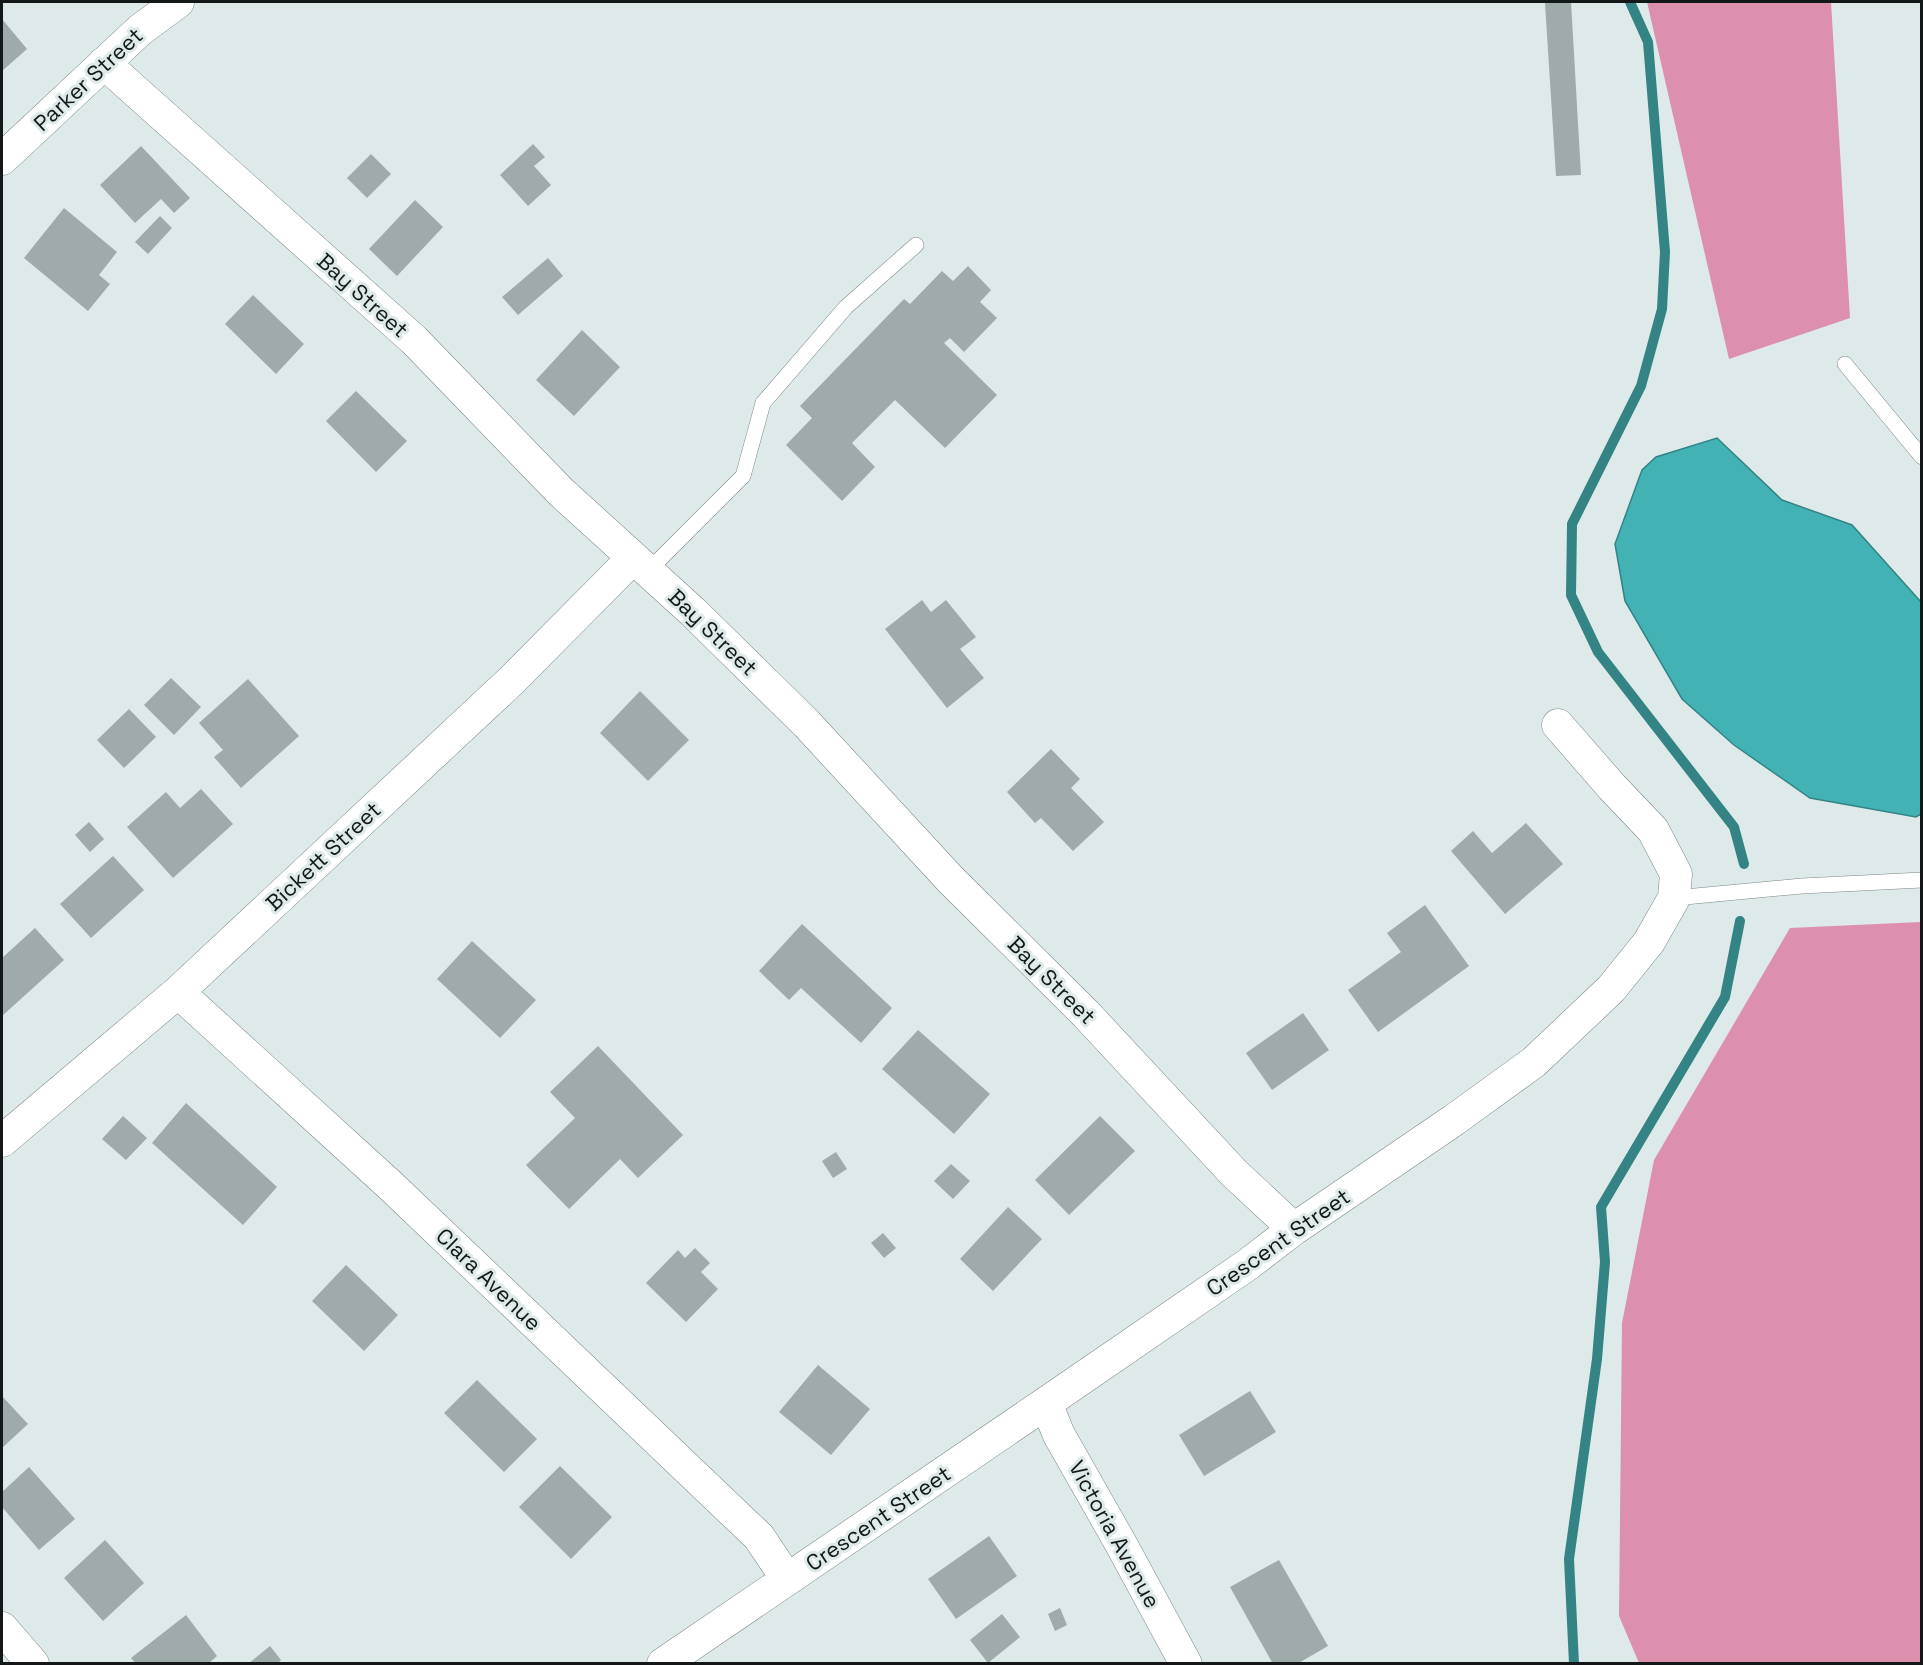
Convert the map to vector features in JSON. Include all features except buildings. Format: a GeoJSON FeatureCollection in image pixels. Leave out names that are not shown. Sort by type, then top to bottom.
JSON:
{"type":"FeatureCollection","features":[{"type":"Feature","properties":{"kind":"street","name":"Parker Street"},"geometry":{"type":"LineString","coordinates":[[2,159],[140,30],[178,2]]}},
{"type":"Feature","properties":{"kind":"street","name":"Bay Street"},"geometry":{"type":"LineString","coordinates":[[104,63],[414,340],[561,492],[693,612],[807,724],[951,879],[1086,1014],[1234,1173],[1294,1229]]}},
{"type":"Feature","properties":{"kind":"street","name":"Bickett Street"},"geometry":{"type":"LineString","coordinates":[[2,1141],[152,1016],[512,680],[641,564]]}},
{"type":"Feature","properties":{"kind":"street"},"geometry":{"type":"LineString","coordinates":[[1558,725],[1653,830],[1676,874],[1674,898]]}},
{"type":"Feature","properties":{"kind":"street","name":"Crescent Street"},"geometry":{"type":"LineString","coordinates":[[663,1664],[1247,1265],[1294,1229],[1454,1120],[1534,1062],[1611,989],[1649,942],[1674,898]]}},
{"type":"Feature","properties":{"kind":"street","name":"Clara Avenue"},"geometry":{"type":"LineString","coordinates":[[178,992],[391,1186],[759,1537],[787,1579]]}},
{"type":"Feature","properties":{"kind":"street","name":"Victoria Avenue"},"geometry":{"type":"LineString","coordinates":[[1046,1403],[1059,1435],[1186,1664]]}},
{"type":"Feature","properties":{"kind":"street"},"geometry":{"type":"LineString","coordinates":[[2,1628],[33,1664]]}},
{"type":"Feature","properties":{"kind":"lane"},"geometry":{"type":"LineString","coordinates":[[641,564],[743,476],[763,403],[846,307],[916,245]]}},
{"type":"Feature","properties":{"kind":"lane"},"geometry":{"type":"LineString","coordinates":[[1845,364],[1922,457]]}},
{"type":"Feature","properties":{"kind":"lane"},"geometry":{"type":"LineString","coordinates":[[1674,898],[1802,886],[1922,880]]}},
{"type":"Feature","properties":{"kind":"shaded area"},"geometry":{"type":"Polygon","coordinates":[[[1647,2],[1831,2],[1850,318],[1729,359],[1647,2]]]}},
{"type":"Feature","properties":{"kind":"shaded area"},"geometry":{"type":"Polygon","coordinates":[[[1921,922],[1921,1663],[1639,1663],[1619,1616],[1622,1323],[1654,1160],[1790,928],[1921,922]]]}},
{"type":"Feature","properties":{"kind":"water"},"geometry":{"type":"Polygon","coordinates":[[[1717,438],[1782,500],[1852,525],[1921,602],[1921,814],[1916,817],[1810,798],[1734,745],[1682,699],[1625,601],[1615,544],[1642,470],[1656,457],[1717,438]]]}},
{"type":"Feature","properties":{"kind":"waterway"},"geometry":{"type":"LineString","coordinates":[[1630,2],[1648,42],[1665,252],[1662,309],[1641,386],[1572,524],[1571,595],[1598,652],[1734,827],[1744,864]]}},
{"type":"Feature","properties":{"kind":"waterway"},"geometry":{"type":"LineString","coordinates":[[1574,1664],[1569,1559],[1597,1359],[1605,1262],[1601,1207],[1725,997],[1740,921]]}}]}
